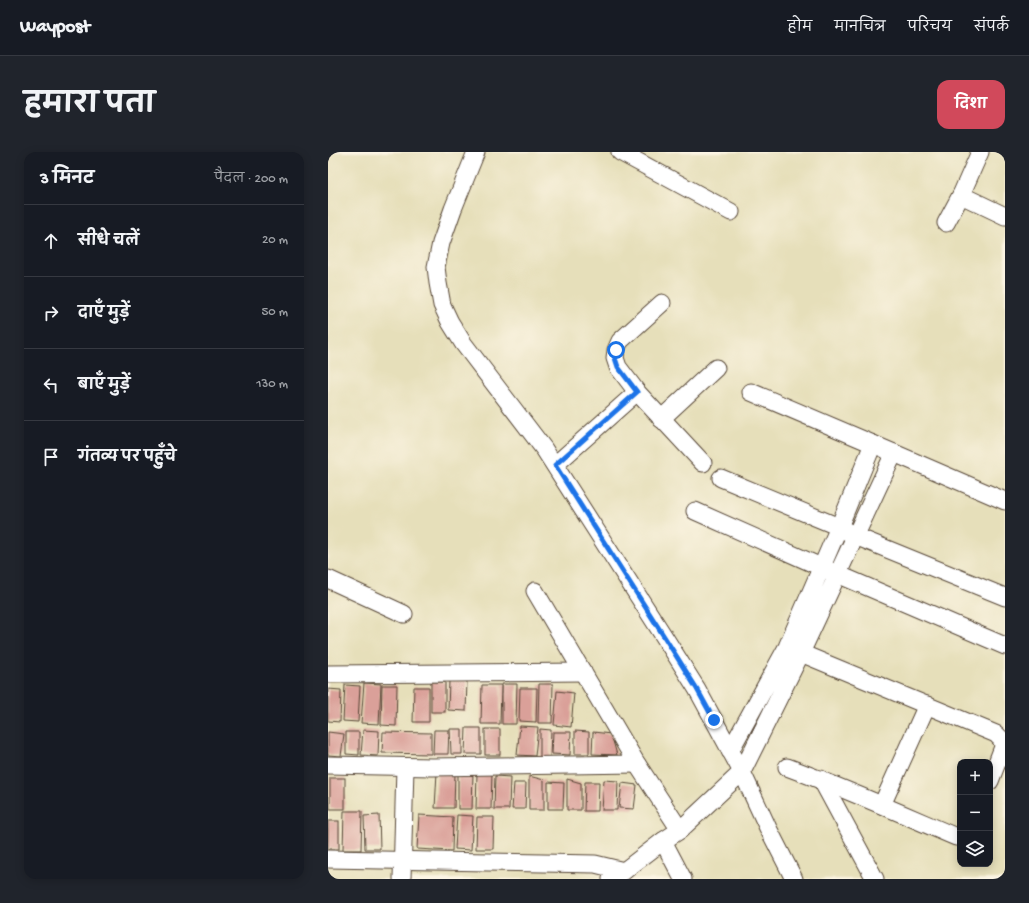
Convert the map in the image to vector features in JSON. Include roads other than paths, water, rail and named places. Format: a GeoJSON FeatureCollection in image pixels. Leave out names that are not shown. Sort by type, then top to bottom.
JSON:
{"type":"FeatureCollection","features":[{"type":"Feature","properties":{"kind":"street"},"geometry":{"type":"LineString","coordinates":[[476,152],[453,209],[441,244],[436,267],[442,305],[450,322],[463,343],[555,465],[697,689],[742,772],[794,879]]}},
{"type":"Feature","properties":{"kind":"street"},"geometry":{"type":"LineString","coordinates":[[620,152],[731,212]]}},
{"type":"Feature","properties":{"kind":"street"},"geometry":{"type":"LineString","coordinates":[[946,223],[961,195],[980,152]]}},
{"type":"Feature","properties":{"kind":"street"},"geometry":{"type":"LineString","coordinates":[[961,195],[1005,216]]}},
{"type":"Feature","properties":{"kind":"street"},"geometry":{"type":"LineString","coordinates":[[662,303],[620,342],[616,350],[615,358],[618,367],[637,392],[703,463]]}},
{"type":"Feature","properties":{"kind":"street"},"geometry":{"type":"LineString","coordinates":[[661,418],[716,368]]}},
{"type":"Feature","properties":{"kind":"street"},"geometry":{"type":"LineString","coordinates":[[555,465],[637,392]]}},
{"type":"Feature","properties":{"kind":"street"},"geometry":{"type":"LineString","coordinates":[[751,392],[1005,501]]}},
{"type":"Feature","properties":{"kind":"street"},"geometry":{"type":"LineString","coordinates":[[328,860],[595,864],[618,875],[680,830],[742,772],[794,650],[821,567],[839,528],[873,444]]}},
{"type":"Feature","properties":{"kind":"street"},"geometry":{"type":"LineString","coordinates":[[730,751],[794,650],[838,574],[894,453]]}},
{"type":"Feature","properties":{"kind":"street"},"geometry":{"type":"LineString","coordinates":[[721,478],[855,536],[1005,597]]}},
{"type":"Feature","properties":{"kind":"street"},"geometry":{"type":"LineString","coordinates":[[695,511],[1005,646]]}},
{"type":"Feature","properties":{"kind":"street"},"geometry":{"type":"LineString","coordinates":[[328,579],[404,614]]}},
{"type":"Feature","properties":{"kind":"street"},"geometry":{"type":"LineString","coordinates":[[535,590],[637,764],[680,830]]}},
{"type":"Feature","properties":{"kind":"street"},"geometry":{"type":"LineString","coordinates":[[794,650],[996,734],[1002,740],[1003,747],[993,774]]}},
{"type":"Feature","properties":{"kind":"street"},"geometry":{"type":"LineString","coordinates":[[328,674],[583,672]]}},
{"type":"Feature","properties":{"kind":"street"},"geometry":{"type":"LineString","coordinates":[[882,805],[926,705]]}},
{"type":"Feature","properties":{"kind":"street"},"geometry":{"type":"LineString","coordinates":[[328,765],[432,767],[637,764]]}},
{"type":"Feature","properties":{"kind":"street"},"geometry":{"type":"LineString","coordinates":[[402,879],[405,767]]}},
{"type":"Feature","properties":{"kind":"street"},"geometry":{"type":"LineString","coordinates":[[787,767],[957,837]]}},
{"type":"Feature","properties":{"kind":"street"},"geometry":{"type":"LineString","coordinates":[[821,780],[875,879]]}},
{"type":"Feature","properties":{"kind":"street"},"geometry":{"type":"LineString","coordinates":[[663,841],[683,879]]}}]}
